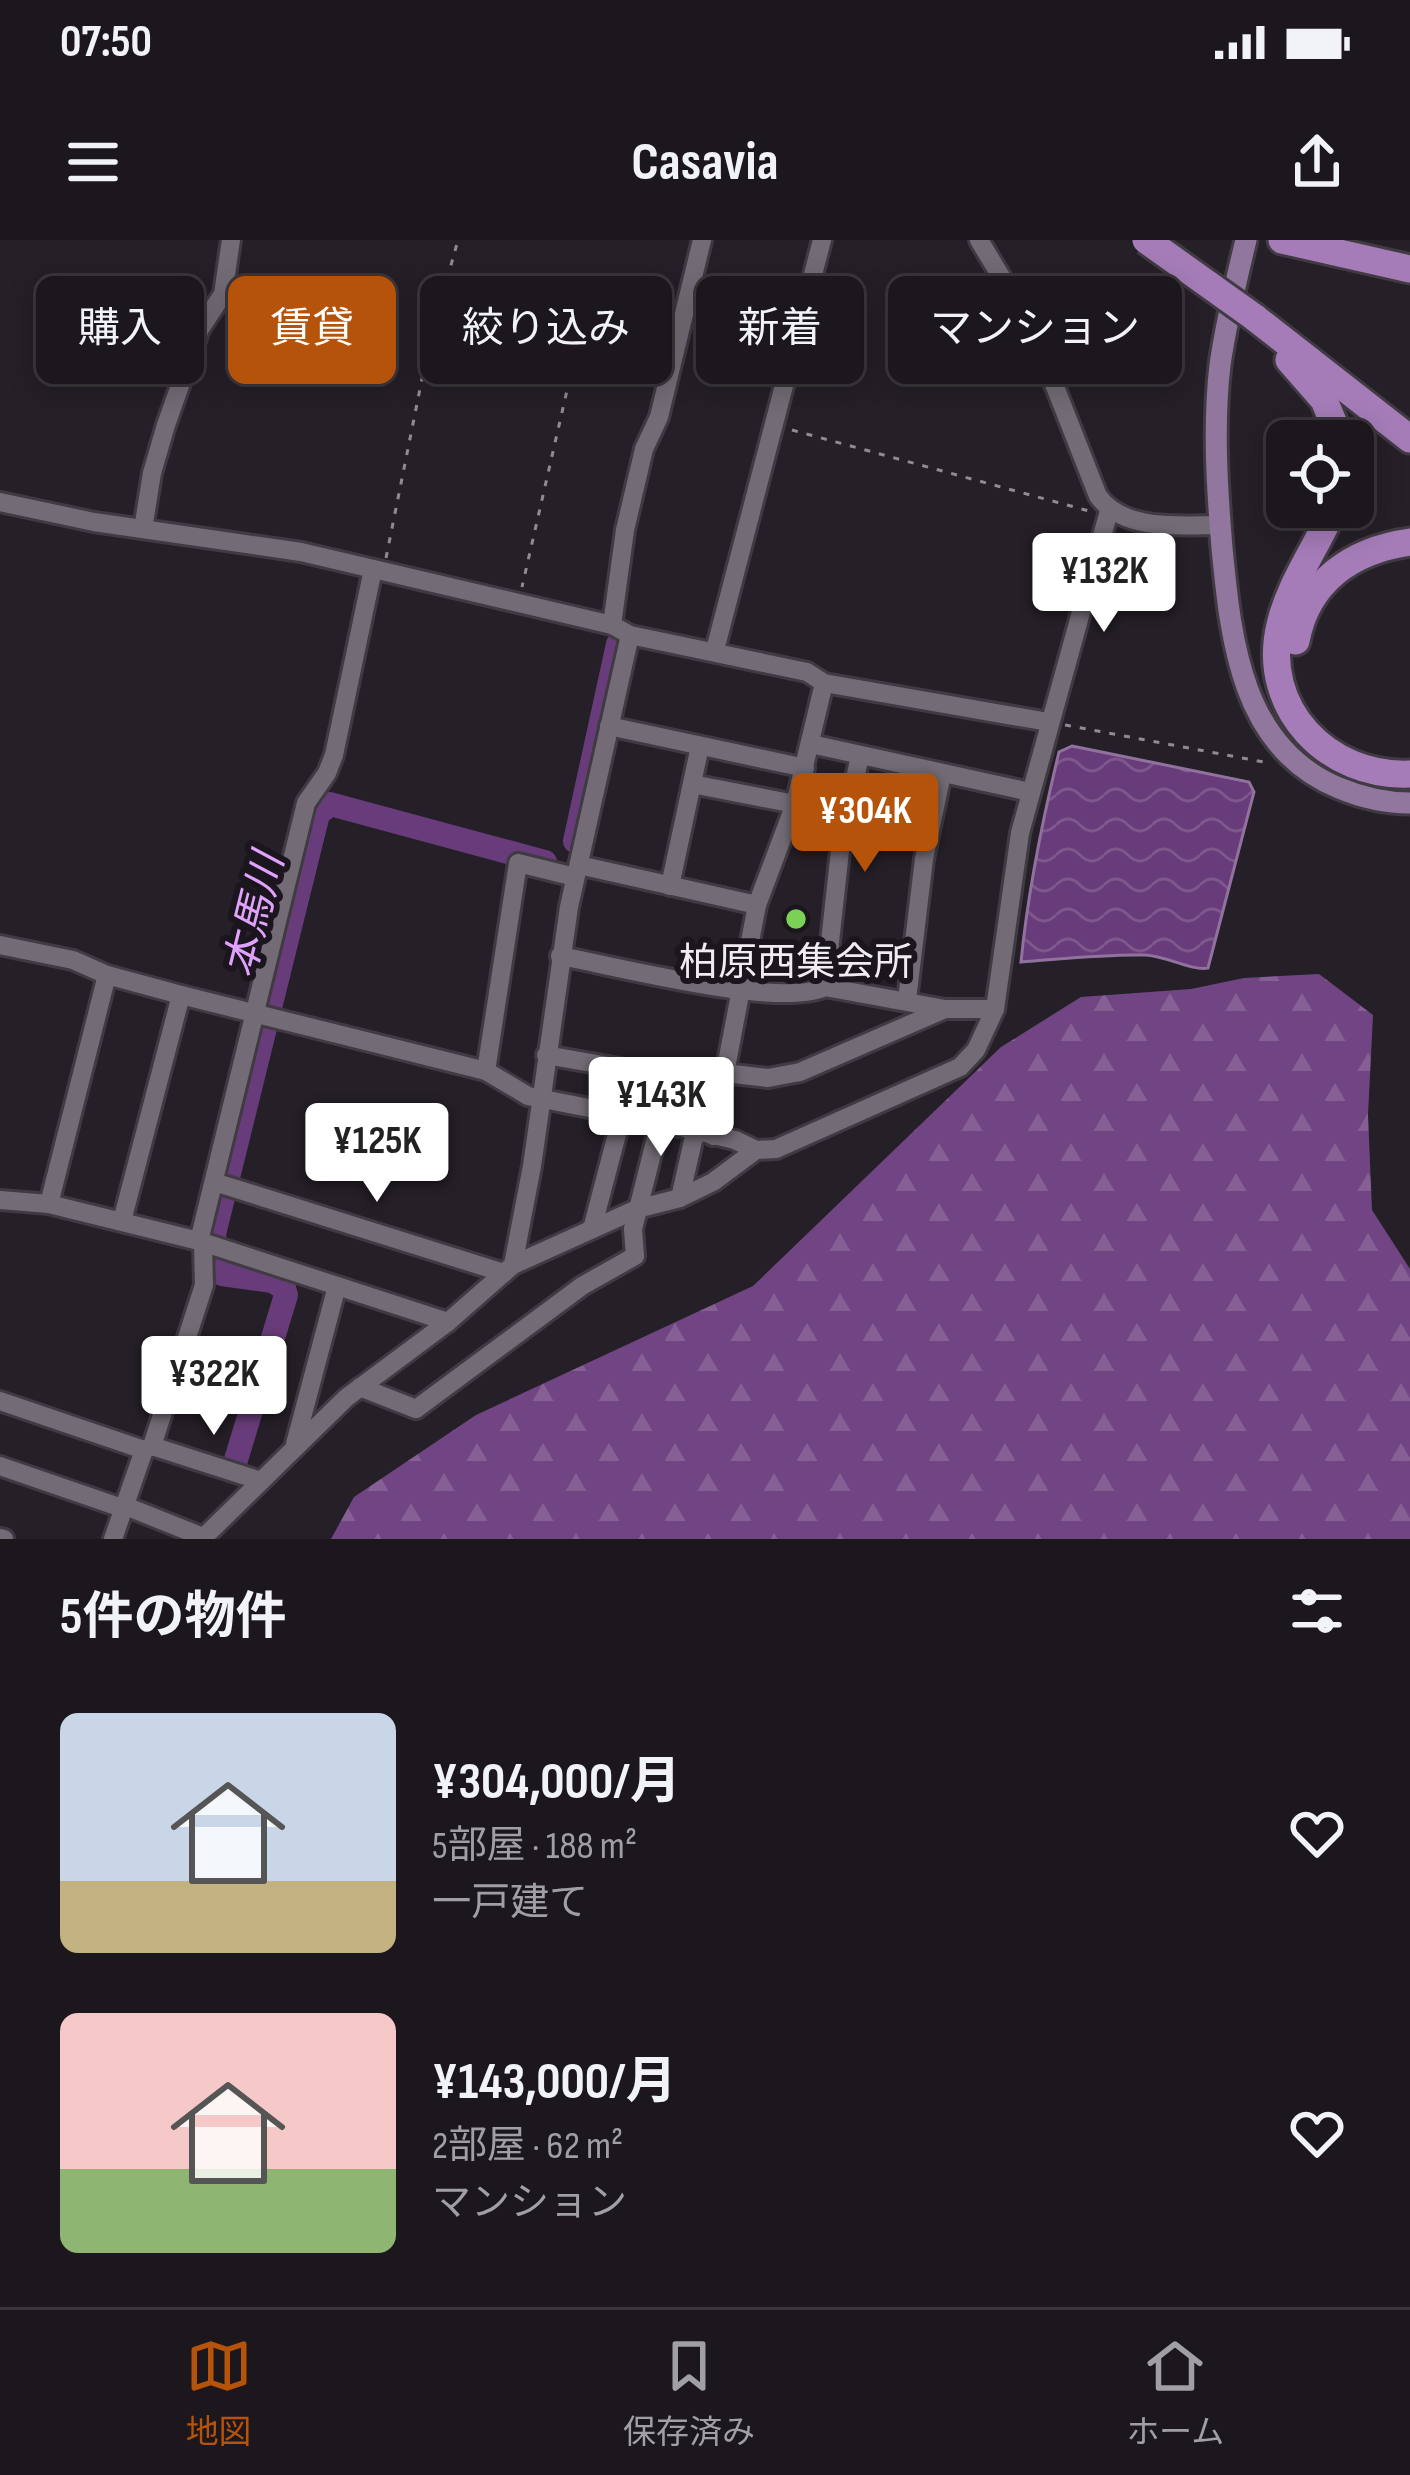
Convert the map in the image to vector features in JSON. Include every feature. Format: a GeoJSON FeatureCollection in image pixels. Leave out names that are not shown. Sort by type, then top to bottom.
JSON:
{"type":"FeatureCollection","features":[{"type":"Feature","properties":{"kind":"highway"},"geometry":{"type":"LineString","coordinates":[[1146,240],[1410,440]]}},
{"type":"Feature","properties":{"kind":"highway"},"geometry":{"type":"LineString","coordinates":[[1282,240],[1410,269]]}},
{"type":"Feature","properties":{"kind":"highway"},"geometry":{"type":"LineString","coordinates":[[1348,240],[1410,254]]}},
{"type":"Feature","properties":{"kind":"highway"},"geometry":{"type":"LineString","coordinates":[[1250,315],[1410,414]]}},
{"type":"Feature","properties":{"kind":"highway"},"geometry":{"type":"LineString","coordinates":[[1250,315],[1307,379],[1335,420]]}},
{"type":"Feature","properties":{"kind":"highway"},"geometry":{"type":"LineString","coordinates":[[1324,528],[1284,610],[1276,646],[1280,683],[1296,720],[1322,748],[1356,768],[1410,774]]}},
{"type":"Feature","properties":{"kind":"highway"},"geometry":{"type":"LineString","coordinates":[[1410,542],[1368,551],[1333,572],[1308,601],[1294,654],[1307,706],[1330,733],[1363,751],[1410,756]]}},
{"type":"Feature","properties":{"kind":"main road"},"geometry":{"type":"LineString","coordinates":[[1246,240],[1220,368],[1216,452],[1229,622],[1240,671],[1276,757],[1366,799],[1410,802]]}},
{"type":"Feature","properties":{"kind":"street"},"geometry":{"type":"LineString","coordinates":[[143,529],[166,425],[200,329],[223,294],[231,240]]}},
{"type":"Feature","properties":{"kind":"street"},"geometry":{"type":"LineString","coordinates":[[508,1269],[532,1166],[560,956],[609,726],[621,630],[625,530],[644,449],[659,417],[702,240]]}},
{"type":"Feature","properties":{"kind":"street"},"geometry":{"type":"LineString","coordinates":[[715,650],[822,240]]}},
{"type":"Feature","properties":{"kind":"street"},"geometry":{"type":"LineString","coordinates":[[979,240],[1032,328],[1098,496],[1109,512],[1162,526],[1220,525]]}},
{"type":"Feature","properties":{"kind":"street"},"geometry":{"type":"LineString","coordinates":[[0,502],[301,552],[807,671],[824,682],[1048,722]]}},
{"type":"Feature","properties":{"kind":"street"},"geometry":{"type":"LineString","coordinates":[[0,945],[73,960],[107,975],[181,995],[486,1071],[514,1090],[539,1098],[687,1129],[756,1150],[813,1135],[960,1067],[976,1050],[995,1009],[1012,872],[1030,792],[1109,512]]}},
{"type":"Feature","properties":{"kind":"street"},"geometry":{"type":"LineString","coordinates":[[113,1539],[204,1285],[266,1015],[306,803],[334,755],[378,570]]}},
{"type":"Feature","properties":{"kind":"street"},"geometry":{"type":"LineString","coordinates":[[360,1387],[416,1409],[582,1286],[635,1256],[632,1229],[637,1209],[724,1073],[757,904],[795,804],[824,682]]}},
{"type":"Feature","properties":{"kind":"street"},"geometry":{"type":"LineString","coordinates":[[609,726],[805,768]]}},
{"type":"Feature","properties":{"kind":"street"},"geometry":{"type":"LineString","coordinates":[[811,744],[1030,792]]}},
{"type":"Feature","properties":{"kind":"street"},"geometry":{"type":"LineString","coordinates":[[670,886],[700,746]]}},
{"type":"Feature","properties":{"kind":"street"},"geometry":{"type":"LineString","coordinates":[[825,987],[841,842],[860,756]]}},
{"type":"Feature","properties":{"kind":"street"},"geometry":{"type":"LineString","coordinates":[[908,1000],[924,860],[942,774]]}},
{"type":"Feature","properties":{"kind":"street"},"geometry":{"type":"LineString","coordinates":[[692,784],[795,804]]}},
{"type":"Feature","properties":{"kind":"street"},"geometry":{"type":"LineString","coordinates":[[486,1071],[518,863],[757,904]]}},
{"type":"Feature","properties":{"kind":"street"},"geometry":{"type":"LineString","coordinates":[[560,956],[774,994],[825,987],[945,1009],[995,1009]]}},
{"type":"Feature","properties":{"kind":"street"},"geometry":{"type":"LineString","coordinates":[[49,1204],[107,975]]}},
{"type":"Feature","properties":{"kind":"street"},"geometry":{"type":"LineString","coordinates":[[122,1221],[181,995]]}},
{"type":"Feature","properties":{"kind":"street"},"geometry":{"type":"LineString","coordinates":[[724,1073],[768,1078],[800,1072],[945,1009]]}},
{"type":"Feature","properties":{"kind":"street"},"geometry":{"type":"LineString","coordinates":[[545,1055],[688,1080],[680,1198]]}},
{"type":"Feature","properties":{"kind":"street"},"geometry":{"type":"LineString","coordinates":[[592,1229],[622,1115]]}},
{"type":"Feature","properties":{"kind":"street"},"geometry":{"type":"LineString","coordinates":[[0,1466],[203,1538],[360,1387],[448,1322],[508,1269],[637,1209],[680,1198],[756,1150]]}},
{"type":"Feature","properties":{"kind":"street"},"geometry":{"type":"LineString","coordinates":[[224,1185],[508,1269]]}},
{"type":"Feature","properties":{"kind":"street"},"geometry":{"type":"LineString","coordinates":[[0,1200],[49,1204],[122,1221],[448,1322]]}},
{"type":"Feature","properties":{"kind":"street"},"geometry":{"type":"LineString","coordinates":[[293,1448],[337,1286]]}},
{"type":"Feature","properties":{"kind":"street"},"geometry":{"type":"LineString","coordinates":[[0,1401],[261,1480]]}},
{"type":"Feature","properties":{"kind":"path"},"geometry":{"type":"LineString","coordinates":[[448,276],[458,240]]}},
{"type":"Feature","properties":{"kind":"path"},"geometry":{"type":"LineString","coordinates":[[378,570],[420,384]]}},
{"type":"Feature","properties":{"kind":"path"},"geometry":{"type":"LineString","coordinates":[[519,604],[569,384]]}},
{"type":"Feature","properties":{"kind":"path"},"geometry":{"type":"LineString","coordinates":[[772,424],[1088,511],[1109,512]]}},
{"type":"Feature","properties":{"kind":"path"},"geometry":{"type":"LineString","coordinates":[[1048,722],[1276,757]]}},
{"type":"Feature","properties":{"kind":"green space"},"geometry":{"type":"Polygon","coordinates":[[[1319,974],[1373,1015],[1368,1115],[1372,1210],[1410,1269],[1410,1539],[331,1539],[354,1497],[476,1415],[753,1286],[1001,1047],[1081,997],[1319,974]]]}},
{"type":"Feature","properties":{"kind":"water"},"geometry":{"type":"Polygon","coordinates":[[[1072,746],[1249,782],[1254,792],[1208,968],[1145,955],[1021,962],[1059,752],[1072,746]]]}},
{"type":"Feature","properties":{"kind":"waterway","name":"本馬川"},"geometry":{"type":"LineString","coordinates":[[575,841],[618,644]]}},
{"type":"Feature","properties":{"kind":"waterway","name":"本馬川"},"geometry":{"type":"LineString","coordinates":[[235,1463],[286,1295],[272,1281],[218,1271],[214,1234],[318,814],[330,804],[545,862]]}},
{"type":"Feature","properties":{"kind":"place","name":"柏原西集会所"},"geometry":{"type":"Point","coordinates":[796,919]}}]}
